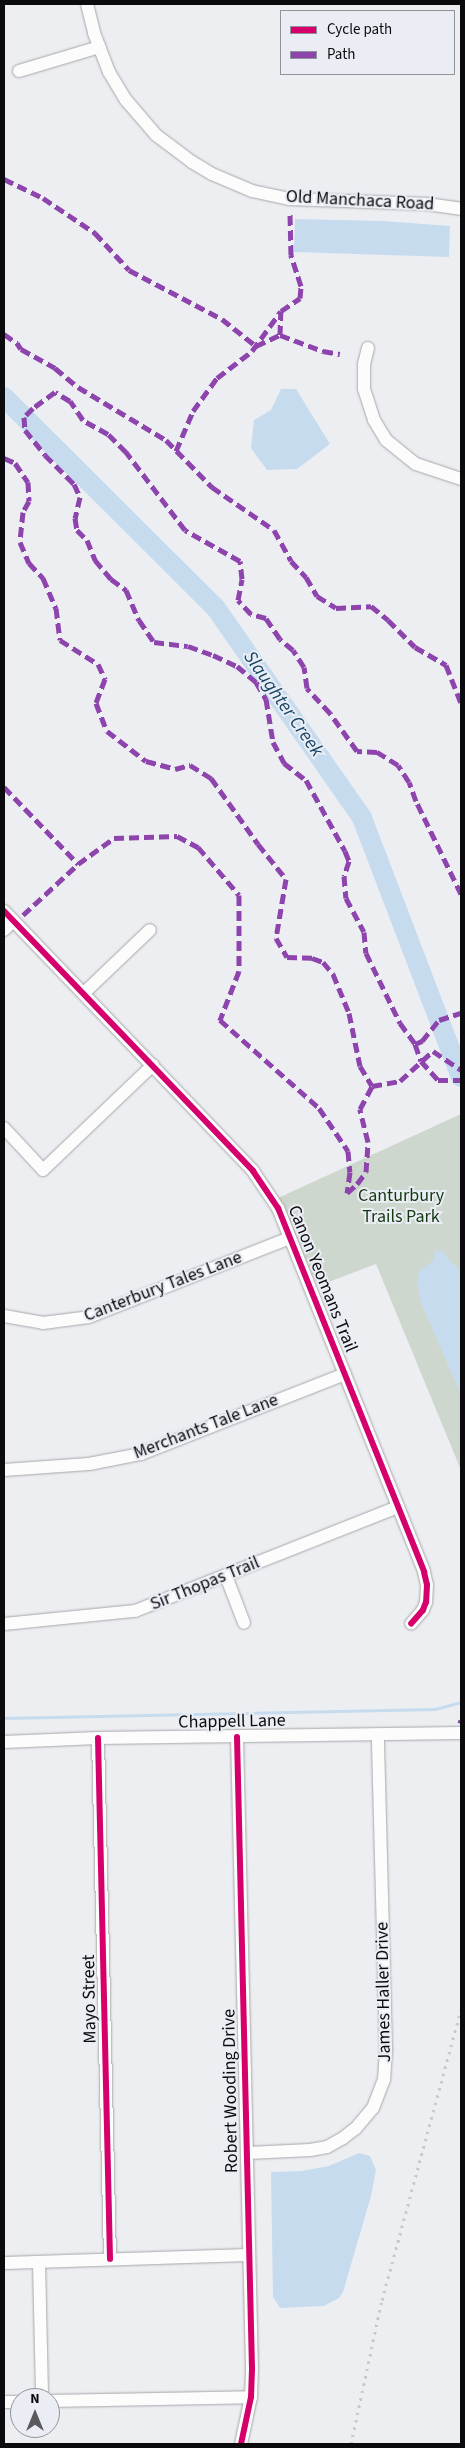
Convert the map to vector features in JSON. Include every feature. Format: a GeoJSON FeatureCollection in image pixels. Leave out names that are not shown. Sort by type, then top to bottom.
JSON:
{"type":"FeatureCollection","features":[{"type":"Feature","properties":{"kind":"street","name":"Old Manchaca Road"},"geometry":{"type":"LineString","coordinates":[[87,4],[99,47],[109,72],[126,100],[156,135],[192,162],[231,183],[252,191],[290,199],[427,204],[461,209]]}},
{"type":"Feature","properties":{"kind":"street"},"geometry":{"type":"LineString","coordinates":[[19,71],[99,47]]}},
{"type":"Feature","properties":{"kind":"street"},"geometry":{"type":"LineString","coordinates":[[368,348],[364,364],[364,389],[372,415],[386,440],[416,464],[461,479]]}},
{"type":"Feature","properties":{"kind":"street","name":"Canon Yeomans Trail"},"geometry":{"type":"LineString","coordinates":[[4,910],[253,1171],[278,1208],[398,1507],[427,1585],[423,1610],[411,1624]]}},
{"type":"Feature","properties":{"kind":"street"},"geometry":{"type":"LineString","coordinates":[[4,930],[13,921]]}},
{"type":"Feature","properties":{"kind":"street"},"geometry":{"type":"LineString","coordinates":[[84,993],[150,930]]}},
{"type":"Feature","properties":{"kind":"street"},"geometry":{"type":"LineString","coordinates":[[4,1128],[43,1170],[153,1065]]}},
{"type":"Feature","properties":{"kind":"street","name":"Canterbury Tales Lane"},"geometry":{"type":"LineString","coordinates":[[4,1316],[43,1323],[89,1317],[290,1238]]}},
{"type":"Feature","properties":{"kind":"street","name":"Merchants Tale Lane"},"geometry":{"type":"LineString","coordinates":[[4,1470],[89,1464],[141,1454],[344,1374]]}},
{"type":"Feature","properties":{"kind":"street","name":"Sir Thopas Trail"},"geometry":{"type":"LineString","coordinates":[[4,1624],[135,1611],[398,1507]]}},
{"type":"Feature","properties":{"kind":"street"},"geometry":{"type":"LineString","coordinates":[[226,1576],[244,1623]]}},
{"type":"Feature","properties":{"kind":"street","name":"Chappell Lane"},"geometry":{"type":"LineString","coordinates":[[4,1742],[98,1738],[461,1733]]}},
{"type":"Feature","properties":{"kind":"street","name":"James Haller Drive"},"geometry":{"type":"LineString","coordinates":[[248,2153],[310,2150],[335,2142],[349,2133],[373,2108],[384,2080],[386,2049],[378,1734]]}},
{"type":"Feature","properties":{"kind":"street","name":"Robert Wooding Drive"},"geometry":{"type":"LineString","coordinates":[[237,1737],[248,2153],[251,2397],[241,2444]]}},
{"type":"Feature","properties":{"kind":"street","name":"Mayo Street"},"geometry":{"type":"LineString","coordinates":[[98,1738],[110,2259]]}},
{"type":"Feature","properties":{"kind":"street"},"geometry":{"type":"LineString","coordinates":[[4,2263],[249,2255]]}},
{"type":"Feature","properties":{"kind":"street"},"geometry":{"type":"LineString","coordinates":[[39,2262],[42,2388]]}},
{"type":"Feature","properties":{"kind":"street"},"geometry":{"type":"LineString","coordinates":[[60,2401],[251,2397]]}},
{"type":"Feature","properties":{"kind":"green space","name":"Canturbury Trails Park"},"geometry":{"type":"Polygon","coordinates":[[[461,1114],[461,1470],[376,1264],[318,1286],[278,1198],[461,1114]]]}},
{"type":"Feature","properties":{"kind":"water"},"geometry":{"type":"Polygon","coordinates":[[[295,219],[382,221],[450,226],[449,257],[294,252],[295,219]]]}},
{"type":"Feature","properties":{"kind":"water"},"geometry":{"type":"Polygon","coordinates":[[[281,389],[296,389],[330,444],[297,469],[267,470],[251,448],[254,420],[271,410],[281,389]]]}},
{"type":"Feature","properties":{"kind":"water"},"geometry":{"type":"Polygon","coordinates":[[[441,1250],[461,1272],[461,1395],[422,1305],[417,1284],[419,1271],[433,1261],[435,1251],[441,1250]]]}},
{"type":"Feature","properties":{"kind":"water"},"geometry":{"type":"Polygon","coordinates":[[[359,2153],[370,2156],[376,2170],[371,2196],[343,2292],[339,2298],[324,2306],[280,2308],[273,2297],[271,2172],[301,2171],[329,2166],[359,2153]]]}},
{"type":"Feature","properties":{"kind":"waterway","name":"Slaughter Creek"},"geometry":{"type":"LineString","coordinates":[[4,397],[215,607],[362,818],[461,1077]]}},
{"type":"Feature","properties":{"kind":"waterway"},"geometry":{"type":"LineString","coordinates":[[4,1718],[435,1709],[461,1702]]}},
{"type":"Feature","properties":{"kind":"railway"},"geometry":{"type":"LineString","coordinates":[[351,2444],[382,2300],[461,2010]]}},
{"type":"Feature","properties":{"kind":"marked path"},"geometry":{"type":"LineString","coordinates":[[4,179],[43,198],[95,233],[129,270],[222,319],[256,346],[280,335],[323,351],[340,354]]}},
{"type":"Feature","properties":{"kind":"marked path"},"geometry":{"type":"LineString","coordinates":[[176,451],[193,411],[217,378],[252,351],[281,311],[300,298],[301,286],[291,255],[290,213]]}},
{"type":"Feature","properties":{"kind":"marked path"},"geometry":{"type":"LineString","coordinates":[[280,335],[281,311]]}},
{"type":"Feature","properties":{"kind":"marked path"},"geometry":{"type":"LineString","coordinates":[[4,334],[17,343],[21,349],[55,368],[78,387],[166,440],[212,487],[274,530],[291,561],[306,577],[317,596],[336,608],[371,606],[415,647],[446,665],[461,703]]}},
{"type":"Feature","properties":{"kind":"marked path"},"geometry":{"type":"LineString","coordinates":[[461,894],[416,801],[409,782],[398,765],[377,752],[357,751],[330,713],[307,688],[304,667],[293,650],[280,639],[266,618],[251,614],[238,600],[242,579],[240,561],[185,530],[126,452],[108,434],[83,420],[70,401],[55,392],[33,408],[24,417],[25,430],[45,455],[74,484],[80,497],[75,518],[77,530],[87,540],[95,560],[111,579],[126,590],[139,620],[154,642],[188,646],[213,655],[237,666],[256,682],[266,699],[273,742],[284,763],[306,780],[345,851],[349,861],[344,876],[346,898],[364,932],[366,953],[400,1023],[415,1044],[421,1061],[438,1080],[461,1080]]}},
{"type":"Feature","properties":{"kind":"marked path"},"geometry":{"type":"LineString","coordinates":[[4,458],[15,463],[28,482],[29,501],[23,512],[20,542],[29,563],[43,578],[56,608],[60,640],[98,664],[105,679],[96,703],[107,731],[146,761],[175,769],[190,765],[211,778],[258,844],[286,879],[276,938],[287,957],[312,958],[323,962],[333,974],[349,1013],[360,1066],[372,1086],[400,1081],[433,1051],[461,1070]]}},
{"type":"Feature","properties":{"kind":"marked path"},"geometry":{"type":"LineString","coordinates":[[4,787],[78,864]]}},
{"type":"Feature","properties":{"kind":"marked path"},"geometry":{"type":"LineString","coordinates":[[23,915],[78,864],[114,838],[177,836],[198,847],[239,895],[239,971],[220,1020],[319,1108],[348,1151],[350,1172],[347,1193]]}},
{"type":"Feature","properties":{"kind":"marked path"},"geometry":{"type":"LineString","coordinates":[[415,1044],[422,1041],[439,1020],[461,1013]]}},
{"type":"Feature","properties":{"kind":"marked path"},"geometry":{"type":"LineString","coordinates":[[347,1193],[366,1172],[368,1142],[360,1109],[372,1086]]}},
{"type":"Feature","properties":{"kind":"cycle path"},"geometry":{"type":"LineString","coordinates":[[4,911],[253,1171],[278,1208],[424,1572],[427,1585],[426,1602],[423,1610],[411,1624]]}},
{"type":"Feature","properties":{"kind":"cycle path"},"geometry":{"type":"LineString","coordinates":[[237,1737],[252,2369],[251,2397],[241,2444]]}},
{"type":"Feature","properties":{"kind":"cycle path"},"geometry":{"type":"LineString","coordinates":[[98,1738],[110,2259]]}}]}
